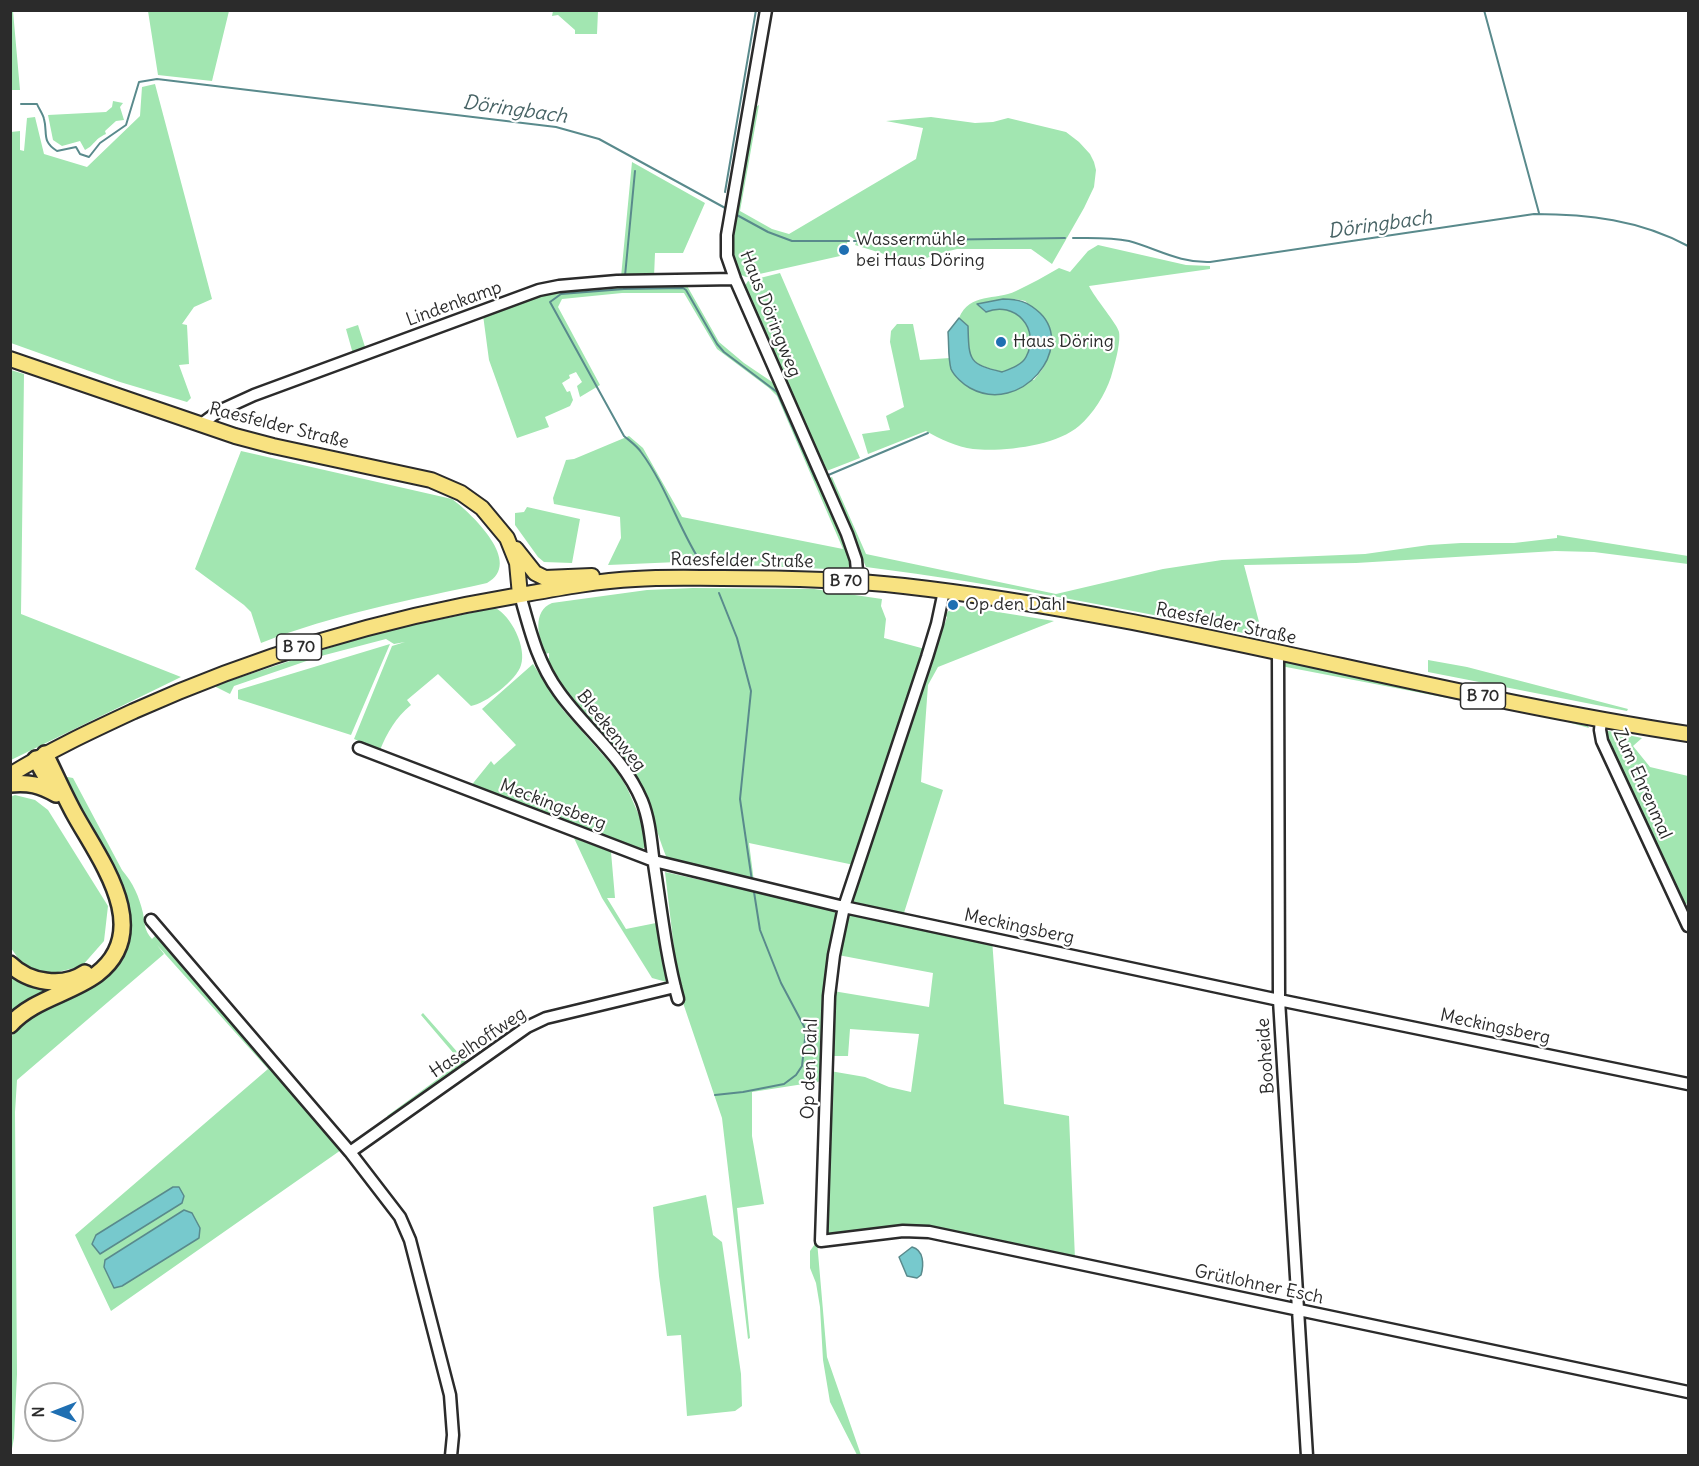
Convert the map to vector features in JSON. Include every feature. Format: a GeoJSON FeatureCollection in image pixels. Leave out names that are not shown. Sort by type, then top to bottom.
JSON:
{"type":"FeatureCollection","features":[{"type":"Feature","properties":{"kind":"highway"},"geometry":{"type":"LineString","coordinates":[[10,964],[22,973],[46,982],[63,981],[81,976],[94,968],[106,953],[115,931],[115,906],[104,877],[56,794],[40,757]]}},
{"type":"Feature","properties":{"kind":"highway"},"geometry":{"type":"LineString","coordinates":[[10,1025],[24,1013],[99,973],[112,957],[121,932],[121,908],[113,882],[40,757]]}},
{"type":"Feature","properties":{"kind":"highway"},"geometry":{"type":"LineString","coordinates":[[10,784],[31,783],[56,794]]}},
{"type":"Feature","properties":{"kind":"main road","name":"Raesfelder Straße"},"geometry":{"type":"LineString","coordinates":[[10,359],[200,425],[273,446],[417,477],[447,486],[482,508],[507,538],[517,563],[520,595],[632,579],[787,578],[858,582],[944,591],[1053,609],[1601,720],[1689,734]]}},
{"type":"Feature","properties":{"kind":"main road"},"geometry":{"type":"LineString","coordinates":[[507,538],[535,573],[545,578],[592,576],[632,579]]}},
{"type":"Feature","properties":{"kind":"main road","name":"B 70"},"geometry":{"type":"LineString","coordinates":[[10,775],[40,757],[191,686],[276,654],[357,629],[520,595]]}},
{"type":"Feature","properties":{"kind":"street","name":"Haus Döringweg"},"geometry":{"type":"LineString","coordinates":[[766,10],[726,235],[727,256],[847,534],[856,560],[858,582]]}},
{"type":"Feature","properties":{"kind":"street","name":"Lindenkamp"},"geometry":{"type":"LineString","coordinates":[[200,425],[219,411],[254,395],[539,290],[617,281],[735,279]]}},
{"type":"Feature","properties":{"kind":"street","name":"Op den Dahl"},"geometry":{"type":"LineString","coordinates":[[821,1241],[830,977],[844,907],[927,657],[944,591]]}},
{"type":"Feature","properties":{"kind":"street","name":"Bleekenweg"},"geometry":{"type":"LineString","coordinates":[[520,595],[530,635],[546,672],[560,693],[613,754],[636,789],[647,818],[678,999]]}},
{"type":"Feature","properties":{"kind":"street","name":"Booheide"},"geometry":{"type":"LineString","coordinates":[[1278,653],[1279,1000],[1307,1455]]}},
{"type":"Feature","properties":{"kind":"street","name":"Zum Ehrenmal"},"geometry":{"type":"LineString","coordinates":[[1601,720],[1602,741],[1689,926]]}},
{"type":"Feature","properties":{"kind":"street","name":"Meckingsberg"},"geometry":{"type":"LineString","coordinates":[[359,748],[654,861],[844,907],[1279,1000],[1689,1084]]}},
{"type":"Feature","properties":{"kind":"street"},"geometry":{"type":"LineString","coordinates":[[151,920],[350,1152],[400,1216],[410,1240],[450,1395],[453,1435],[451,1455]]}},
{"type":"Feature","properties":{"kind":"street","name":"Haselhoffweg"},"geometry":{"type":"LineString","coordinates":[[350,1152],[527,1027],[546,1018],[675,987]]}},
{"type":"Feature","properties":{"kind":"street","name":"Grütlohner Esch"},"geometry":{"type":"LineString","coordinates":[[821,1241],[903,1231],[929,1232],[1689,1392]]}},
{"type":"Feature","properties":{"kind":"green space"},"geometry":{"type":"Polygon","coordinates":[[[10,11],[13,11],[20,90],[11,90],[10,11]]]}},
{"type":"Feature","properties":{"kind":"green space"},"geometry":{"type":"Polygon","coordinates":[[[148,11],[229,11],[212,81],[158,75],[148,11]]]}},
{"type":"Feature","properties":{"kind":"green space"},"geometry":{"type":"Polygon","coordinates":[[[553,11],[598,11],[597,34],[575,34],[575,30],[558,15],[552,16],[553,11]]]}},
{"type":"Feature","properties":{"kind":"green space"},"geometry":{"type":"Polygon","coordinates":[[[155,84],[212,299],[194,307],[182,324],[187,325],[189,364],[179,365],[191,398],[187,402],[120,382],[11,343],[11,132],[20,131],[20,150],[24,151],[27,118],[35,117],[44,154],[87,167],[140,116],[142,87],[155,84]]]}},
{"type":"Feature","properties":{"kind":"green space"},"geometry":{"type":"Polygon","coordinates":[[[113,101],[123,103],[120,107],[124,120],[116,121],[105,131],[106,134],[85,150],[80,141],[62,146],[53,140],[48,115],[106,112],[112,107],[113,101]]]}},
{"type":"Feature","properties":{"kind":"green space"},"geometry":{"type":"Polygon","coordinates":[[[759,105],[740,211],[772,229],[789,234],[916,159],[923,128],[886,121],[931,117],[975,123],[1008,118],[1066,132],[1090,154],[1096,170],[1094,187],[1052,264],[1031,249],[957,249],[925,259],[921,269],[855,245],[857,241],[848,235],[847,244],[839,245],[840,256],[746,277],[739,274],[730,244],[753,108],[759,105]]]}},
{"type":"Feature","properties":{"kind":"green space"},"geometry":{"type":"Polygon","coordinates":[[[632,162],[705,203],[683,253],[655,253],[654,277],[621,277],[632,162]]]}},
{"type":"Feature","properties":{"kind":"green space"},"geometry":{"type":"Polygon","coordinates":[[[1098,245],[1186,265],[1210,266],[1210,269],[1089,286],[1118,328],[1119,342],[1114,367],[1105,391],[1094,410],[1079,426],[1069,433],[1043,443],[985,450],[961,446],[926,431],[868,454],[862,434],[890,430],[886,416],[904,407],[890,342],[891,331],[897,324],[913,324],[920,360],[950,358],[952,371],[1034,380],[1044,367],[1050,350],[1044,318],[1025,301],[1013,299],[977,304],[985,312],[996,309],[1015,314],[1028,327],[1031,336],[1026,357],[1019,364],[1002,372],[982,366],[973,358],[970,353],[968,326],[959,318],[970,304],[976,301],[1016,291],[1059,268],[1070,272],[1088,251],[1098,245]]]}},
{"type":"Feature","properties":{"kind":"green space"},"geometry":{"type":"Polygon","coordinates":[[[780,273],[860,458],[824,472],[744,287],[748,281],[780,273]]]}},
{"type":"Feature","properties":{"kind":"green space"},"geometry":{"type":"Polygon","coordinates":[[[621,284],[686,284],[719,342],[744,363],[778,386],[847,545],[851,563],[848,570],[678,562],[608,565],[621,538],[620,517],[554,504],[553,498],[566,460],[574,459],[629,436],[643,448],[682,517],[843,549],[777,396],[717,349],[684,293],[622,293],[562,299],[558,307],[600,385],[580,397],[577,386],[582,382],[576,372],[569,375],[570,378],[562,383],[567,392],[570,391],[573,400],[570,406],[545,417],[549,427],[517,438],[489,360],[483,315],[539,294],[621,284]]]}},
{"type":"Feature","properties":{"kind":"green space"},"geometry":{"type":"Polygon","coordinates":[[[358,325],[366,350],[353,354],[346,329],[358,325]]]}},
{"type":"Feature","properties":{"kind":"green space"},"geometry":{"type":"Polygon","coordinates":[[[11,370],[24,374],[21,614],[181,677],[11,760],[11,370]]]}},
{"type":"Feature","properties":{"kind":"green space"},"geometry":{"type":"Polygon","coordinates":[[[241,451],[452,499],[482,527],[491,539],[500,564],[497,574],[487,583],[345,616],[261,643],[251,612],[195,569],[241,451]]]}},
{"type":"Feature","properties":{"kind":"green space"},"geometry":{"type":"Polygon","coordinates":[[[832,477],[866,554],[1056,594],[1163,569],[1222,560],[1365,554],[1461,543],[1514,543],[1557,538],[1557,535],[1688,556],[1688,564],[1594,552],[1555,551],[1356,563],[1244,565],[1263,637],[1115,607],[866,567],[827,479],[832,477]]]}},
{"type":"Feature","properties":{"kind":"green space"},"geometry":{"type":"Polygon","coordinates":[[[527,507],[580,519],[572,563],[544,562],[538,557],[515,525],[515,513],[524,512],[527,507]]]}},
{"type":"Feature","properties":{"kind":"green space"},"geometry":{"type":"Polygon","coordinates":[[[814,589],[882,599],[881,606],[886,619],[884,638],[925,649],[854,865],[749,843],[754,882],[669,863],[638,780],[621,755],[574,703],[554,675],[547,659],[549,653],[545,654],[540,640],[538,625],[541,612],[552,603],[647,590],[814,589]]]}},
{"type":"Feature","properties":{"kind":"green space"},"geometry":{"type":"Polygon","coordinates":[[[954,605],[1054,621],[938,667],[928,685],[921,782],[943,790],[903,916],[854,905],[851,899],[941,627],[947,617],[945,615],[954,605]]]}},
{"type":"Feature","properties":{"kind":"green space"},"geometry":{"type":"Polygon","coordinates":[[[495,608],[507,617],[520,641],[522,658],[518,671],[492,696],[471,706],[438,674],[407,700],[411,705],[392,726],[380,750],[354,739],[392,646],[405,642],[394,644],[386,639],[321,656],[234,686],[230,694],[214,686],[375,633],[495,608]]]}},
{"type":"Feature","properties":{"kind":"green space"},"geometry":{"type":"Polygon","coordinates":[[[390,644],[351,735],[238,699],[238,690],[390,644]]]}},
{"type":"Feature","properties":{"kind":"green space"},"geometry":{"type":"Polygon","coordinates":[[[1287,660],[1586,722],[1589,728],[1557,719],[1281,666],[1287,660]]]}},
{"type":"Feature","properties":{"kind":"green space"},"geometry":{"type":"Polygon","coordinates":[[[1428,660],[1467,667],[1628,709],[1627,711],[1428,672],[1428,660]]]}},
{"type":"Feature","properties":{"kind":"green space"},"geometry":{"type":"Polygon","coordinates":[[[533,664],[563,710],[618,772],[641,820],[646,846],[639,852],[470,787],[491,761],[494,765],[516,745],[482,709],[533,664]]]}},
{"type":"Feature","properties":{"kind":"green space"},"geometry":{"type":"Polygon","coordinates":[[[1604,730],[1642,738],[1633,746],[1650,767],[1688,776],[1687,904],[1682,902],[1607,744],[1604,730]]]}},
{"type":"Feature","properties":{"kind":"green space"},"geometry":{"type":"Polygon","coordinates":[[[62,776],[73,778],[132,885],[140,901],[149,936],[152,939],[156,935],[341,1150],[111,1311],[75,1235],[268,1069],[157,945],[164,954],[17,1080],[15,1112],[17,1374],[11,1454],[11,1037],[26,1019],[74,996],[95,981],[126,925],[62,776]]]}},
{"type":"Feature","properties":{"kind":"green space"},"geometry":{"type":"Polygon","coordinates":[[[15,795],[35,800],[48,810],[108,906],[104,941],[82,966],[46,975],[22,964],[11,948],[10,797],[15,795]]]}},
{"type":"Feature","properties":{"kind":"green space"},"geometry":{"type":"Polygon","coordinates":[[[574,838],[611,852],[615,898],[607,898],[626,929],[661,922],[670,983],[652,978],[602,898],[574,838]]]}},
{"type":"Feature","properties":{"kind":"green space"},"geometry":{"type":"Polygon","coordinates":[[[665,872],[835,910],[839,916],[823,1081],[752,1092],[752,1136],[764,1204],[737,1208],[750,1338],[748,1339],[722,1118],[679,991],[665,872]]]}},
{"type":"Feature","properties":{"kind":"green space"},"geometry":{"type":"Polygon","coordinates":[[[852,912],[992,939],[1004,1104],[1069,1116],[1075,1259],[929,1229],[829,1237],[825,1232],[830,1071],[865,1077],[889,1087],[911,1092],[919,1034],[850,1029],[848,1056],[830,1056],[833,991],[929,1007],[933,973],[838,955],[846,916],[852,912]]]}},
{"type":"Feature","properties":{"kind":"green space"},"geometry":{"type":"Polygon","coordinates":[[[10,971],[75,983],[11,1012],[10,971]]]}},
{"type":"Feature","properties":{"kind":"green space"},"geometry":{"type":"Polygon","coordinates":[[[423,1013],[467,1063],[389,1117],[387,1116],[461,1062],[421,1015],[423,1013]]]}},
{"type":"Feature","properties":{"kind":"green space"},"geometry":{"type":"Polygon","coordinates":[[[706,1195],[713,1235],[722,1242],[741,1374],[742,1406],[735,1411],[687,1416],[681,1335],[667,1336],[653,1207],[706,1195]]]}},
{"type":"Feature","properties":{"kind":"green space"},"geometry":{"type":"Polygon","coordinates":[[[817,1241],[827,1357],[861,1455],[857,1455],[830,1402],[823,1360],[820,1307],[816,1283],[810,1268],[810,1251],[817,1241]]]}},
{"type":"Feature","properties":{"kind":"water"},"geometry":{"type":"Polygon","coordinates":[[[1003,299],[1023,302],[1040,313],[1049,327],[1051,343],[1047,359],[1038,374],[1024,386],[1008,393],[989,394],[968,387],[952,372],[948,332],[959,318],[968,326],[970,353],[977,363],[1002,372],[1019,364],[1026,357],[1030,347],[1028,327],[1015,314],[1007,310],[997,309],[986,312],[977,304],[1003,299]]]}},
{"type":"Feature","properties":{"kind":"water"},"geometry":{"type":"Polygon","coordinates":[[[173,1187],[179,1187],[184,1196],[182,1203],[100,1254],[92,1244],[96,1235],[173,1187]]]}},
{"type":"Feature","properties":{"kind":"water"},"geometry":{"type":"Polygon","coordinates":[[[184,1210],[192,1213],[200,1228],[199,1238],[122,1286],[114,1288],[104,1267],[105,1260],[184,1210]]]}},
{"type":"Feature","properties":{"kind":"water"},"geometry":{"type":"Polygon","coordinates":[[[912,1247],[919,1251],[922,1258],[921,1275],[917,1278],[907,1276],[899,1257],[912,1247]]]}},
{"type":"Feature","properties":{"kind":"waterway"},"geometry":{"type":"LineString","coordinates":[[725,192],[756,10]]}},
{"type":"Feature","properties":{"kind":"waterway"},"geometry":{"type":"LineString","coordinates":[[1484,10],[1539,213]]}},
{"type":"Feature","properties":{"kind":"waterway","name":"Döringbach"},"geometry":{"type":"LineString","coordinates":[[21,104],[37,104],[45,124],[47,140],[57,151],[76,147],[80,154],[89,157],[100,143],[126,125],[139,82],[157,79],[556,127],[599,139],[727,209]]}},
{"type":"Feature","properties":{"kind":"waterway"},"geometry":{"type":"LineString","coordinates":[[625,276],[635,171]]}},
{"type":"Feature","properties":{"kind":"waterway","name":"Döringbach"},"geometry":{"type":"LineString","coordinates":[[735,214],[768,232],[792,241],[849,241]]}},
{"type":"Feature","properties":{"kind":"waterway","name":"Döringbach"},"geometry":{"type":"LineString","coordinates":[[1073,238],[1129,241],[1178,258],[1210,262],[1534,214],[1574,215],[1613,220],[1651,230],[1688,246]]}},
{"type":"Feature","properties":{"kind":"waterway","name":"Döringbach"},"geometry":{"type":"LineString","coordinates":[[854,241],[1065,238]]}},
{"type":"Feature","properties":{"kind":"waterway"},"geometry":{"type":"LineString","coordinates":[[624,285],[624,289],[683,288],[686,290],[724,352],[777,392],[816,480]]}},
{"type":"Feature","properties":{"kind":"waterway"},"geometry":{"type":"LineString","coordinates":[[624,289],[561,294],[550,302],[624,436],[638,448],[650,465],[703,566]]}},
{"type":"Feature","properties":{"kind":"waterway"},"geometry":{"type":"LineString","coordinates":[[826,476],[928,433]]}},
{"type":"Feature","properties":{"kind":"waterway"},"geometry":{"type":"LineString","coordinates":[[719,593],[737,638],[751,691],[740,799],[752,881]]}},
{"type":"Feature","properties":{"kind":"waterway"},"geometry":{"type":"LineString","coordinates":[[715,1095],[784,1084],[796,1075],[802,1066],[806,1030],[781,983],[760,930],[754,892]]}},
{"type":"Feature","properties":{"kind":"place","name":"Wassermühle bei Haus Döring"},"geometry":{"type":"Point","coordinates":[844,250]}},
{"type":"Feature","properties":{"kind":"place","name":"Haus Döring"},"geometry":{"type":"Point","coordinates":[1001,342]}},
{"type":"Feature","properties":{"kind":"place","name":"Op den Dahl"},"geometry":{"type":"Point","coordinates":[953,605]}}]}
